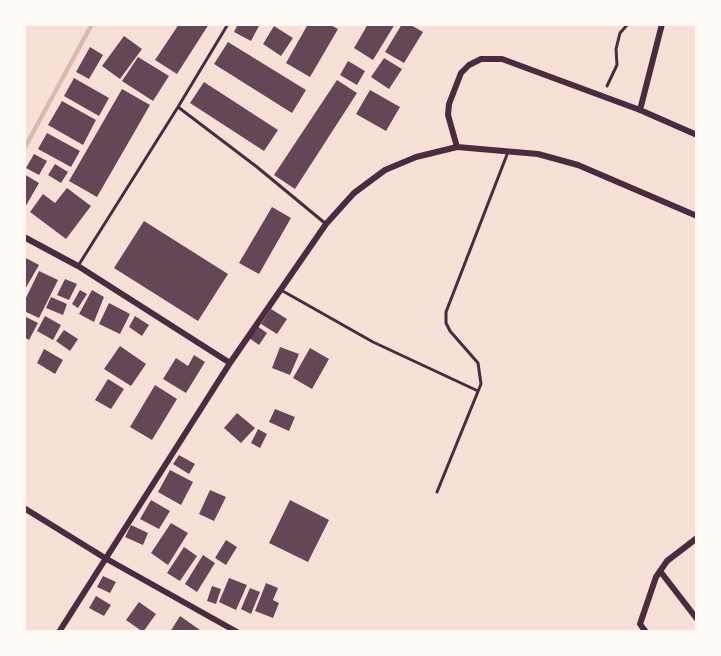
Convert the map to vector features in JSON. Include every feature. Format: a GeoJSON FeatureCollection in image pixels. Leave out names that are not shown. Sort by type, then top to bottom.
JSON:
{"type":"FeatureCollection","features":[{"type":"Feature","properties":{"kind":"street"},"geometry":{"type":"LineString","coordinates":[[640,110],[662,24]]}},
{"type":"Feature","properties":{"kind":"street"},"geometry":{"type":"LineString","coordinates":[[457,147],[448,115],[449,104],[461,73],[482,59],[502,59],[640,110],[697,135]]}},
{"type":"Feature","properties":{"kind":"street"},"geometry":{"type":"LineString","coordinates":[[59,632],[230,363],[326,224],[354,193],[385,170],[416,157],[457,147],[538,154],[578,165],[697,216]]}},
{"type":"Feature","properties":{"kind":"street"},"geometry":{"type":"LineString","coordinates":[[24,237],[78,266],[230,363]]}},
{"type":"Feature","properties":{"kind":"street"},"geometry":{"type":"LineString","coordinates":[[24,508],[105,558],[237,632]]}},
{"type":"Feature","properties":{"kind":"street"},"geometry":{"type":"LineString","coordinates":[[646,632],[639,624],[656,577],[667,561],[694,539],[697,547]]}},
{"type":"Feature","properties":{"kind":"street"},"geometry":{"type":"LineString","coordinates":[[660,571],[697,619]]}},
{"type":"Feature","properties":{"kind":"lane"},"geometry":{"type":"LineString","coordinates":[[78,266],[228,24]]}},
{"type":"Feature","properties":{"kind":"lane"},"geometry":{"type":"LineString","coordinates":[[178,107],[257,167],[326,224]]}},
{"type":"Feature","properties":{"kind":"lane"},"geometry":{"type":"LineString","coordinates":[[436,492],[481,384],[478,363],[450,331],[446,323],[446,312],[509,151]]}},
{"type":"Feature","properties":{"kind":"lane"},"geometry":{"type":"LineString","coordinates":[[281,290],[373,342],[478,391]]}},
{"type":"Feature","properties":{"kind":"path"},"geometry":{"type":"LineString","coordinates":[[603,96],[617,65],[616,49],[620,33],[628,24]]}},
{"type":"Feature","properties":{"kind":"building"},"geometry":{"type":"Polygon","coordinates":[[[179,24],[209,24],[177,74],[155,60],[179,24]]]}},
{"type":"Feature","properties":{"kind":"building"},"geometry":{"type":"Polygon","coordinates":[[[238,24],[260,24],[251,41],[234,32],[238,24]]]}},
{"type":"Feature","properties":{"kind":"building"},"geometry":{"type":"Polygon","coordinates":[[[308,24],[329,24],[338,29],[310,77],[286,63],[308,24]]]}},
{"type":"Feature","properties":{"kind":"building"},"geometry":{"type":"Polygon","coordinates":[[[368,24],[395,24],[373,60],[354,48],[368,24]]]}},
{"type":"Feature","properties":{"kind":"building"},"geometry":{"type":"Polygon","coordinates":[[[402,24],[409,24],[423,32],[404,63],[385,52],[402,24]]]}},
{"type":"Feature","properties":{"kind":"building"},"geometry":{"type":"Polygon","coordinates":[[[274,26],[293,38],[281,56],[263,44],[274,26]]]}},
{"type":"Feature","properties":{"kind":"building"},"geometry":{"type":"Polygon","coordinates":[[[124,36],[142,49],[120,79],[102,66],[124,36]]]}},
{"type":"Feature","properties":{"kind":"building"},"geometry":{"type":"Polygon","coordinates":[[[228,42],[306,90],[292,113],[214,64],[228,42]]]}},
{"type":"Feature","properties":{"kind":"building"},"geometry":{"type":"Polygon","coordinates":[[[90,47],[103,55],[89,79],[76,72],[90,47]]]}},
{"type":"Feature","properties":{"kind":"building"},"geometry":{"type":"Polygon","coordinates":[[[138,57],[169,76],[153,101],[122,81],[138,57]]]}},
{"type":"Feature","properties":{"kind":"building"},"geometry":{"type":"Polygon","coordinates":[[[384,58],[402,69],[389,89],[371,77],[384,58]]]}},
{"type":"Feature","properties":{"kind":"building"},"geometry":{"type":"Polygon","coordinates":[[[348,61],[365,71],[357,85],[340,75],[348,61]]]}},
{"type":"Feature","properties":{"kind":"building"},"geometry":{"type":"Polygon","coordinates":[[[74,78],[109,98],[99,116],[64,96],[74,78]]]}},
{"type":"Feature","properties":{"kind":"building"},"geometry":{"type":"Polygon","coordinates":[[[337,80],[357,93],[295,189],[274,175],[337,80]]]}},
{"type":"Feature","properties":{"kind":"building"},"geometry":{"type":"Polygon","coordinates":[[[204,82],[278,130],[264,151],[190,103],[204,82]]]}},
{"type":"Feature","properties":{"kind":"building"},"geometry":{"type":"Polygon","coordinates":[[[122,89],[150,105],[97,197],[69,181],[122,89]]]}},
{"type":"Feature","properties":{"kind":"building"},"geometry":{"type":"Polygon","coordinates":[[[370,90],[400,107],[386,131],[356,114],[370,90]]]}},
{"type":"Feature","properties":{"kind":"building"},"geometry":{"type":"Polygon","coordinates":[[[62,101],[96,120],[83,145],[48,125],[62,101]]]}},
{"type":"Feature","properties":{"kind":"building"},"geometry":{"type":"Polygon","coordinates":[[[47,133],[80,151],[71,167],[38,149],[47,133]]]}},
{"type":"Feature","properties":{"kind":"building"},"geometry":{"type":"Polygon","coordinates":[[[34,154],[47,161],[39,175],[26,168],[34,154]]]}},
{"type":"Feature","properties":{"kind":"building"},"geometry":{"type":"Polygon","coordinates":[[[55,164],[68,172],[61,183],[48,175],[55,164]]]}},
{"type":"Feature","properties":{"kind":"building"},"geometry":{"type":"Polygon","coordinates":[[[24,174],[39,183],[24,209],[24,174]]]}},
{"type":"Feature","properties":{"kind":"building"},"geometry":{"type":"Polygon","coordinates":[[[67,188],[91,206],[66,239],[30,212],[43,194],[55,203],[67,188]]]}},
{"type":"Feature","properties":{"kind":"building"},"geometry":{"type":"Polygon","coordinates":[[[272,207],[291,218],[259,274],[239,263],[272,207]]]}},
{"type":"Feature","properties":{"kind":"building"},"geometry":{"type":"Polygon","coordinates":[[[144,221],[228,274],[198,321],[114,268],[144,221]]]}},
{"type":"Feature","properties":{"kind":"building"},"geometry":{"type":"Polygon","coordinates":[[[24,257],[39,265],[24,291],[24,257]]]}},
{"type":"Feature","properties":{"kind":"building"},"geometry":{"type":"Polygon","coordinates":[[[39,271],[58,280],[39,318],[24,311],[24,302],[39,271]]]}},
{"type":"Feature","properties":{"kind":"building"},"geometry":{"type":"Polygon","coordinates":[[[65,279],[77,284],[69,300],[57,295],[65,279]]]}},
{"type":"Feature","properties":{"kind":"building"},"geometry":{"type":"Polygon","coordinates":[[[80,290],[87,294],[78,308],[72,304],[80,290]]]}},
{"type":"Feature","properties":{"kind":"building"},"geometry":{"type":"Polygon","coordinates":[[[92,290],[104,297],[94,322],[79,314],[92,290]]]}},
{"type":"Feature","properties":{"kind":"building"},"geometry":{"type":"Polygon","coordinates":[[[51,297],[67,304],[63,315],[46,308],[51,297]]]}},
{"type":"Feature","properties":{"kind":"building"},"geometry":{"type":"Polygon","coordinates":[[[109,303],[130,314],[120,334],[99,324],[109,303]]]}},
{"type":"Feature","properties":{"kind":"building"},"geometry":{"type":"Polygon","coordinates":[[[271,309],[287,319],[277,334],[261,324],[271,309]]]}},
{"type":"Feature","properties":{"kind":"building"},"geometry":{"type":"Polygon","coordinates":[[[24,316],[38,323],[29,340],[24,337],[24,316]]]}},
{"type":"Feature","properties":{"kind":"building"},"geometry":{"type":"Polygon","coordinates":[[[45,316],[61,325],[53,340],[37,331],[45,316]]]}},
{"type":"Feature","properties":{"kind":"building"},"geometry":{"type":"Polygon","coordinates":[[[135,316],[149,325],[142,336],[129,327],[135,316]]]}},
{"type":"Feature","properties":{"kind":"building"},"geometry":{"type":"Polygon","coordinates":[[[257,326],[267,333],[259,345],[249,338],[257,326]]]}},
{"type":"Feature","properties":{"kind":"building"},"geometry":{"type":"Polygon","coordinates":[[[64,330],[78,339],[70,351],[56,341],[64,330]]]}},
{"type":"Feature","properties":{"kind":"building"},"geometry":{"type":"Polygon","coordinates":[[[120,346],[146,364],[131,386],[104,369],[120,346]]]}},
{"type":"Feature","properties":{"kind":"building"},"geometry":{"type":"Polygon","coordinates":[[[280,347],[299,354],[290,375],[272,368],[280,347]]]}},
{"type":"Feature","properties":{"kind":"building"},"geometry":{"type":"Polygon","coordinates":[[[310,348],[329,359],[312,389],[293,378],[310,348]]]}},
{"type":"Feature","properties":{"kind":"building"},"geometry":{"type":"Polygon","coordinates":[[[44,349],[63,360],[55,374],[37,363],[44,349]]]}},
{"type":"Feature","properties":{"kind":"building"},"geometry":{"type":"Polygon","coordinates":[[[194,355],[205,362],[186,393],[163,379],[176,358],[188,366],[194,355]]]}},
{"type":"Feature","properties":{"kind":"building"},"geometry":{"type":"Polygon","coordinates":[[[108,379],[124,389],[111,409],[95,400],[108,379]]]}},
{"type":"Feature","properties":{"kind":"building"},"geometry":{"type":"Polygon","coordinates":[[[155,385],[177,399],[152,440],[130,427],[155,385]]]}},
{"type":"Feature","properties":{"kind":"building"},"geometry":{"type":"Polygon","coordinates":[[[275,409],[295,417],[289,431],[269,422],[275,409]]]}},
{"type":"Feature","properties":{"kind":"building"},"geometry":{"type":"Polygon","coordinates":[[[237,413],[255,428],[241,443],[224,428],[237,413]]]}},
{"type":"Feature","properties":{"kind":"building"},"geometry":{"type":"Polygon","coordinates":[[[258,429],[267,434],[260,448],[251,443],[258,429]]]}},
{"type":"Feature","properties":{"kind":"building"},"geometry":{"type":"Polygon","coordinates":[[[179,455],[195,464],[189,474],[173,464],[179,455]]]}},
{"type":"Feature","properties":{"kind":"building"},"geometry":{"type":"Polygon","coordinates":[[[170,470],[193,482],[181,505],[158,492],[170,470]]]}},
{"type":"Feature","properties":{"kind":"building"},"geometry":{"type":"Polygon","coordinates":[[[210,490],[226,497],[214,521],[199,514],[210,490]]]}},
{"type":"Feature","properties":{"kind":"building"},"geometry":{"type":"Polygon","coordinates":[[[151,500],[170,511],[159,529],[140,519],[151,500]]]}},
{"type":"Feature","properties":{"kind":"building"},"geometry":{"type":"Polygon","coordinates":[[[290,500],[329,520],[308,562],[269,543],[290,500]]]}},
{"type":"Feature","properties":{"kind":"building"},"geometry":{"type":"Polygon","coordinates":[[[171,523],[188,533],[168,565],[151,553],[171,523]]]}},
{"type":"Feature","properties":{"kind":"building"},"geometry":{"type":"Polygon","coordinates":[[[131,525],[148,533],[143,545],[125,537],[131,525]]]}},
{"type":"Feature","properties":{"kind":"building"},"geometry":{"type":"Polygon","coordinates":[[[226,540],[237,547],[226,565],[215,558],[226,540]]]}},
{"type":"Feature","properties":{"kind":"building"},"geometry":{"type":"Polygon","coordinates":[[[184,547],[197,556],[180,581],[167,573],[184,547]]]}},
{"type":"Feature","properties":{"kind":"building"},"geometry":{"type":"Polygon","coordinates":[[[203,555],[215,563],[197,592],[185,584],[203,555]]]}},
{"type":"Feature","properties":{"kind":"building"},"geometry":{"type":"Polygon","coordinates":[[[103,576],[116,582],[110,593],[97,587],[103,576]]]}},
{"type":"Feature","properties":{"kind":"building"},"geometry":{"type":"Polygon","coordinates":[[[229,578],[247,585],[236,610],[219,602],[229,578]]]}},
{"type":"Feature","properties":{"kind":"building"},"geometry":{"type":"Polygon","coordinates":[[[266,583],[278,588],[273,600],[279,603],[273,618],[255,611],[266,583]]]}},
{"type":"Feature","properties":{"kind":"building"},"geometry":{"type":"Polygon","coordinates":[[[212,586],[221,589],[216,604],[207,601],[212,586]]]}},
{"type":"Feature","properties":{"kind":"building"},"geometry":{"type":"Polygon","coordinates":[[[250,588],[260,592],[251,614],[241,609],[250,588]]]}},
{"type":"Feature","properties":{"kind":"building"},"geometry":{"type":"Polygon","coordinates":[[[96,596],[111,605],[104,616],[89,608],[96,596]]]}},
{"type":"Feature","properties":{"kind":"building"},"geometry":{"type":"Polygon","coordinates":[[[139,602],[156,614],[143,632],[126,620],[139,602]]]}},
{"type":"Feature","properties":{"kind":"building"},"geometry":{"type":"Polygon","coordinates":[[[180,616],[200,630],[199,632],[170,632],[180,616]]]}},
{"type":"Feature","properties":{"kind":"waterway"},"geometry":{"type":"LineString","coordinates":[[24,149],[92,24]]}}]}
